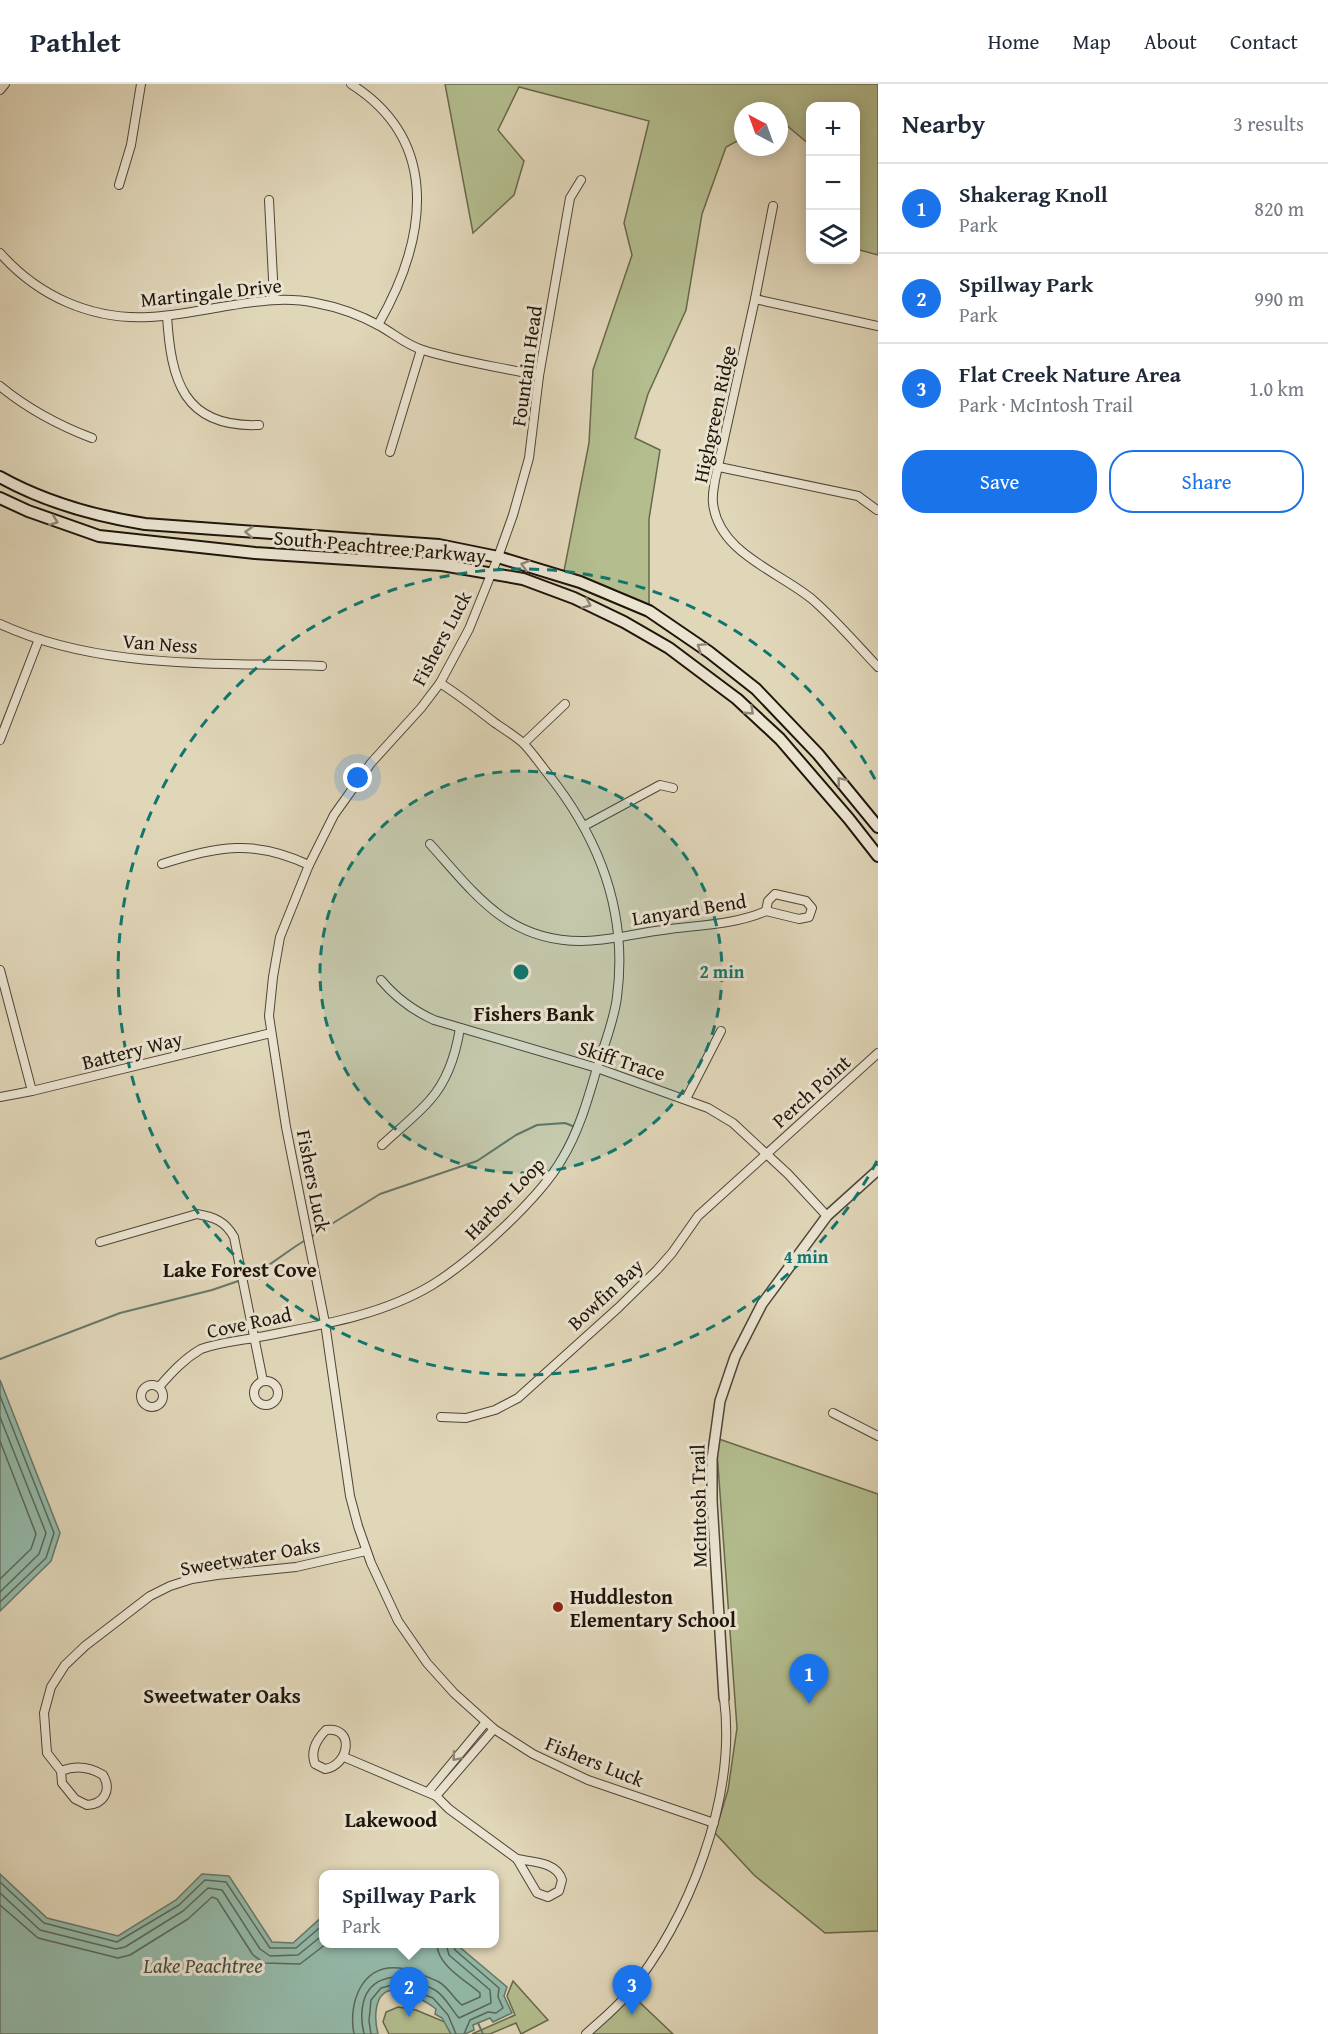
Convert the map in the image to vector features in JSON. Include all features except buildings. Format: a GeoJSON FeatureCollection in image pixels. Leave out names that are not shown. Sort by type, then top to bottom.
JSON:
{"type":"FeatureCollection","features":[{"type":"Feature","properties":{"kind":"main road","name":"South Peachtree Parkway"},"geometry":{"type":"LineString","coordinates":[[0,477],[64,506],[126,521],[168,526],[439,544],[498,557],[580,582],[649,611],[709,652],[756,689],[825,762],[878,827]]}},
{"type":"Feature","properties":{"kind":"main road","name":"South Peachtree Parkway"},"geometry":{"type":"LineString","coordinates":[[0,498],[28,511],[99,536],[255,553],[442,565],[523,579],[574,598],[624,622],[669,648],[737,699],[780,739],[878,856]]}},
{"type":"Feature","properties":{"kind":"street"},"geometry":{"type":"LineString","coordinates":[[0,90],[5,84]]}},
{"type":"Feature","properties":{"kind":"street"},"geometry":{"type":"LineString","coordinates":[[119,185],[131,145],[141,84]]}},
{"type":"Feature","properties":{"kind":"street"},"geometry":{"type":"LineString","coordinates":[[351,84],[376,104],[395,126],[406,147],[418,187],[416,224],[405,267],[393,298],[378,325]]}},
{"type":"Feature","properties":{"kind":"street","name":"Fountain Head"},"geometry":{"type":"LineString","coordinates":[[498,557],[529,458],[539,376],[570,198],[581,180]]}},
{"type":"Feature","properties":{"kind":"street"},"geometry":{"type":"LineString","coordinates":[[269,200],[274,299]]}},
{"type":"Feature","properties":{"kind":"street","name":"Highgreen Ridge"},"geometry":{"type":"LineString","coordinates":[[773,206],[712,501],[719,524],[731,541],[747,555],[813,600],[878,667]]}},
{"type":"Feature","properties":{"kind":"street","name":"Martingale Drive"},"geometry":{"type":"LineString","coordinates":[[0,253],[11,266],[42,291],[68,304],[98,313],[122,316],[167,316],[274,299],[316,303],[350,312],[421,350],[539,376]]}},
{"type":"Feature","properties":{"kind":"street"},"geometry":{"type":"LineString","coordinates":[[755,299],[878,326]]}},
{"type":"Feature","properties":{"kind":"street"},"geometry":{"type":"LineString","coordinates":[[167,316],[173,368],[188,400],[212,420],[231,424],[259,425]]}},
{"type":"Feature","properties":{"kind":"street"},"geometry":{"type":"LineString","coordinates":[[390,452],[421,350]]}},
{"type":"Feature","properties":{"kind":"street"},"geometry":{"type":"LineString","coordinates":[[0,386],[60,426],[92,438]]}},
{"type":"Feature","properties":{"kind":"street"},"geometry":{"type":"LineString","coordinates":[[719,467],[858,496],[877,510]]}},
{"type":"Feature","properties":{"kind":"street","name":"Fishers Luck"},"geometry":{"type":"LineString","coordinates":[[498,557],[469,629],[440,683],[421,708],[386,745],[354,785],[334,815],[309,865],[280,937],[269,1017],[286,1127],[325,1323],[350,1496],[366,1551],[409,1639],[454,1693],[494,1729],[533,1754],[588,1780],[714,1823]]}},
{"type":"Feature","properties":{"kind":"street","name":"Van Ness"},"geometry":{"type":"LineString","coordinates":[[0,624],[39,639],[87,653],[169,662],[322,666]]}},
{"type":"Feature","properties":{"kind":"street"},"geometry":{"type":"LineString","coordinates":[[0,740],[39,639]]}},
{"type":"Feature","properties":{"kind":"street","name":"Harbor Loop"},"geometry":{"type":"LineString","coordinates":[[325,1323],[399,1302],[450,1273],[506,1224],[538,1191],[562,1161],[580,1123],[617,998],[620,956],[613,900],[595,846],[584,826],[524,743],[440,683]]}},
{"type":"Feature","properties":{"kind":"street"},"geometry":{"type":"LineString","coordinates":[[524,743],[565,704]]}},
{"type":"Feature","properties":{"kind":"street"},"geometry":{"type":"LineString","coordinates":[[584,826],[660,785],[673,788]]}},
{"type":"Feature","properties":{"kind":"street","name":"Lanyard Bend"},"geometry":{"type":"LineString","coordinates":[[430,844],[483,904],[512,924],[554,940],[582,941],[618,938],[739,919],[766,911],[799,920],[809,917],[812,908],[806,901],[775,894],[768,901],[766,911]]}},
{"type":"Feature","properties":{"kind":"street"},"geometry":{"type":"LineString","coordinates":[[162,864],[207,851],[244,847],[286,854],[309,865]]}},
{"type":"Feature","properties":{"kind":"street"},"geometry":{"type":"LineString","coordinates":[[0,970],[32,1091]]}},
{"type":"Feature","properties":{"kind":"street","name":"Skiff Trace"},"geometry":{"type":"LineString","coordinates":[[381,980],[394,995],[414,1011],[434,1020],[597,1068],[686,1099],[733,1123],[767,1154],[827,1216]]}},
{"type":"Feature","properties":{"kind":"street"},"geometry":{"type":"LineString","coordinates":[[382,1145],[431,1100],[450,1065],[460,1028]]}},
{"type":"Feature","properties":{"kind":"street"},"geometry":{"type":"LineString","coordinates":[[686,1099],[721,1031]]}},
{"type":"Feature","properties":{"kind":"street","name":"Battery Way"},"geometry":{"type":"LineString","coordinates":[[0,1097],[271,1033]]}},
{"type":"Feature","properties":{"kind":"street","name":"Perch Point"},"geometry":{"type":"LineString","coordinates":[[767,1154],[878,1053]]}},
{"type":"Feature","properties":{"kind":"street","name":"Bowfin Bay"},"geometry":{"type":"LineString","coordinates":[[441,1417],[466,1418],[495,1410],[518,1398],[638,1288],[672,1253],[698,1216],[767,1154]]}},
{"type":"Feature","properties":{"kind":"street","name":"McIntosh Trail"},"geometry":{"type":"LineString","coordinates":[[586,2034],[624,1999],[658,1952],[679,1913],[706,1850],[724,1776],[724,1698],[712,1501],[712,1460],[720,1401],[735,1357],[762,1304],[827,1216],[878,1170]]}},
{"type":"Feature","properties":{"kind":"street"},"geometry":{"type":"LineString","coordinates":[[100,1242],[197,1214],[222,1221],[234,1237],[263,1380]]}},
{"type":"Feature","properties":{"kind":"street","name":"Cove Road"},"geometry":{"type":"LineString","coordinates":[[159,1387],[175,1369],[201,1349],[325,1323]]}},
{"type":"Feature","properties":{"kind":"street"},"geometry":{"type":"LineString","coordinates":[[833,1413],[878,1436]]}},
{"type":"Feature","properties":{"kind":"street","name":"Sweetwater Oaks"},"geometry":{"type":"LineString","coordinates":[[61,1771],[82,1767],[103,1775],[108,1786],[104,1798],[99,1803],[87,1805],[75,1799],[62,1783],[61,1771],[48,1753],[44,1713],[51,1688],[65,1665],[130,1610],[170,1586],[192,1580],[296,1567],[366,1551]]}},
{"type":"Feature","properties":{"kind":"street"},"geometry":{"type":"LineString","coordinates":[[432,1794],[486,1722]]}},
{"type":"Feature","properties":{"kind":"street"},"geometry":{"type":"LineString","coordinates":[[432,1794],[494,1729]]}},
{"type":"Feature","properties":{"kind":"street"},"geometry":{"type":"LineString","coordinates":[[326,1730],[342,1734],[346,1745],[344,1757],[330,1768],[320,1769],[315,1764],[313,1755],[316,1744],[326,1730]]}},
{"type":"Feature","properties":{"kind":"street"},"geometry":{"type":"LineString","coordinates":[[344,1757],[432,1794],[517,1859],[557,1870],[562,1880],[559,1891],[548,1897],[537,1893],[517,1859]]}},
{"type":"Feature","properties":{"kind":"shaded area"},"geometry":{"type":"Polygon","coordinates":[[[445,84],[878,84],[878,255],[860,250],[860,102],[806,102],[806,142],[788,127],[788,102],[734,102],[734,143],[726,147],[702,214],[686,310],[648,394],[635,438],[660,450],[649,519],[649,611],[563,576],[589,443],[593,370],[632,255],[624,223],[649,121],[519,87],[498,130],[524,161],[514,195],[473,233],[445,84]]]}},
{"type":"Feature","properties":{"kind":"shaded area"},"geometry":{"type":"Polygon","coordinates":[[[716,1438],[878,1494],[878,1931],[825,1933],[754,1875],[715,1833],[728,1790],[737,1728],[716,1438]]]}},
{"type":"Feature","properties":{"kind":"shaded area"},"geometry":{"type":"Polygon","coordinates":[[[513,1981],[548,2020],[521,2034],[516,2023],[490,2034],[472,2034],[515,2015],[507,1996],[513,1981]]]}},
{"type":"Feature","properties":{"kind":"shaded area"},"geometry":{"type":"Polygon","coordinates":[[[633,1996],[673,2034],[591,2034],[633,1996]]]}},
{"type":"Feature","properties":{"kind":"shaded area"},"geometry":{"type":"Polygon","coordinates":[[[398,2007],[416,2010],[445,2022],[451,2034],[389,2034],[383,2022],[386,2012],[398,2007]]]}},
{"type":"Feature","properties":{"kind":"water"},"geometry":{"type":"Polygon","coordinates":[[[0,1380],[60,1533],[51,1561],[0,1611],[0,1380]]]}},
{"type":"Feature","properties":{"kind":"water","name":"Lake Peachtree"},"geometry":{"type":"Polygon","coordinates":[[[0,1874],[47,1918],[118,1936],[176,1900],[202,1874],[229,1876],[272,1942],[293,1943],[319,1920],[319,1948],[461,1948],[507,1987],[504,1996],[512,2013],[493,2022],[490,2018],[473,2025],[474,2030],[465,2034],[451,2034],[442,2018],[435,2014],[436,2009],[421,1999],[397,1990],[383,1994],[379,1999],[376,2013],[378,2034],[0,2034],[0,1874]]]}},
{"type":"Feature","properties":{"kind":"waterway"},"geometry":{"type":"LineString","coordinates":[[0,1359],[120,1313],[212,1290],[253,1276],[296,1246],[380,1194],[477,1161],[516,1135],[537,1125],[565,1123],[575,1127]]}},
{"type":"Feature","properties":{"kind":"waterway"},"geometry":{"type":"LineString","coordinates":[[478,2023],[483,2034]]}},
{"type":"Feature","properties":{"kind":"place","name":"Huddleston Elementary School"},"geometry":{"type":"Point","coordinates":[558,1607]}},
{"type":"Feature","properties":{"kind":"place","name":"Shakerag Knoll"},"geometry":{"type":"Point","coordinates":[809,1704]}},
{"type":"Feature","properties":{"kind":"place","name":"Flat Creek Nature Area"},"geometry":{"type":"Point","coordinates":[632,2015]}},
{"type":"Feature","properties":{"kind":"place","name":"Spillway Park"},"geometry":{"type":"Point","coordinates":[409,2017]}},
{"type":"Feature","properties":{"kind":"district","name":"Fishers Bank"},"geometry":{"type":"Point","coordinates":[534,1013]}},
{"type":"Feature","properties":{"kind":"district","name":"Lake Forest Cove"},"geometry":{"type":"Point","coordinates":[240,1269]}},
{"type":"Feature","properties":{"kind":"district","name":"Sweetwater Oaks"},"geometry":{"type":"Point","coordinates":[222,1695]}},
{"type":"Feature","properties":{"kind":"district","name":"Lakewood"},"geometry":{"type":"Point","coordinates":[391,1819]}}]}
